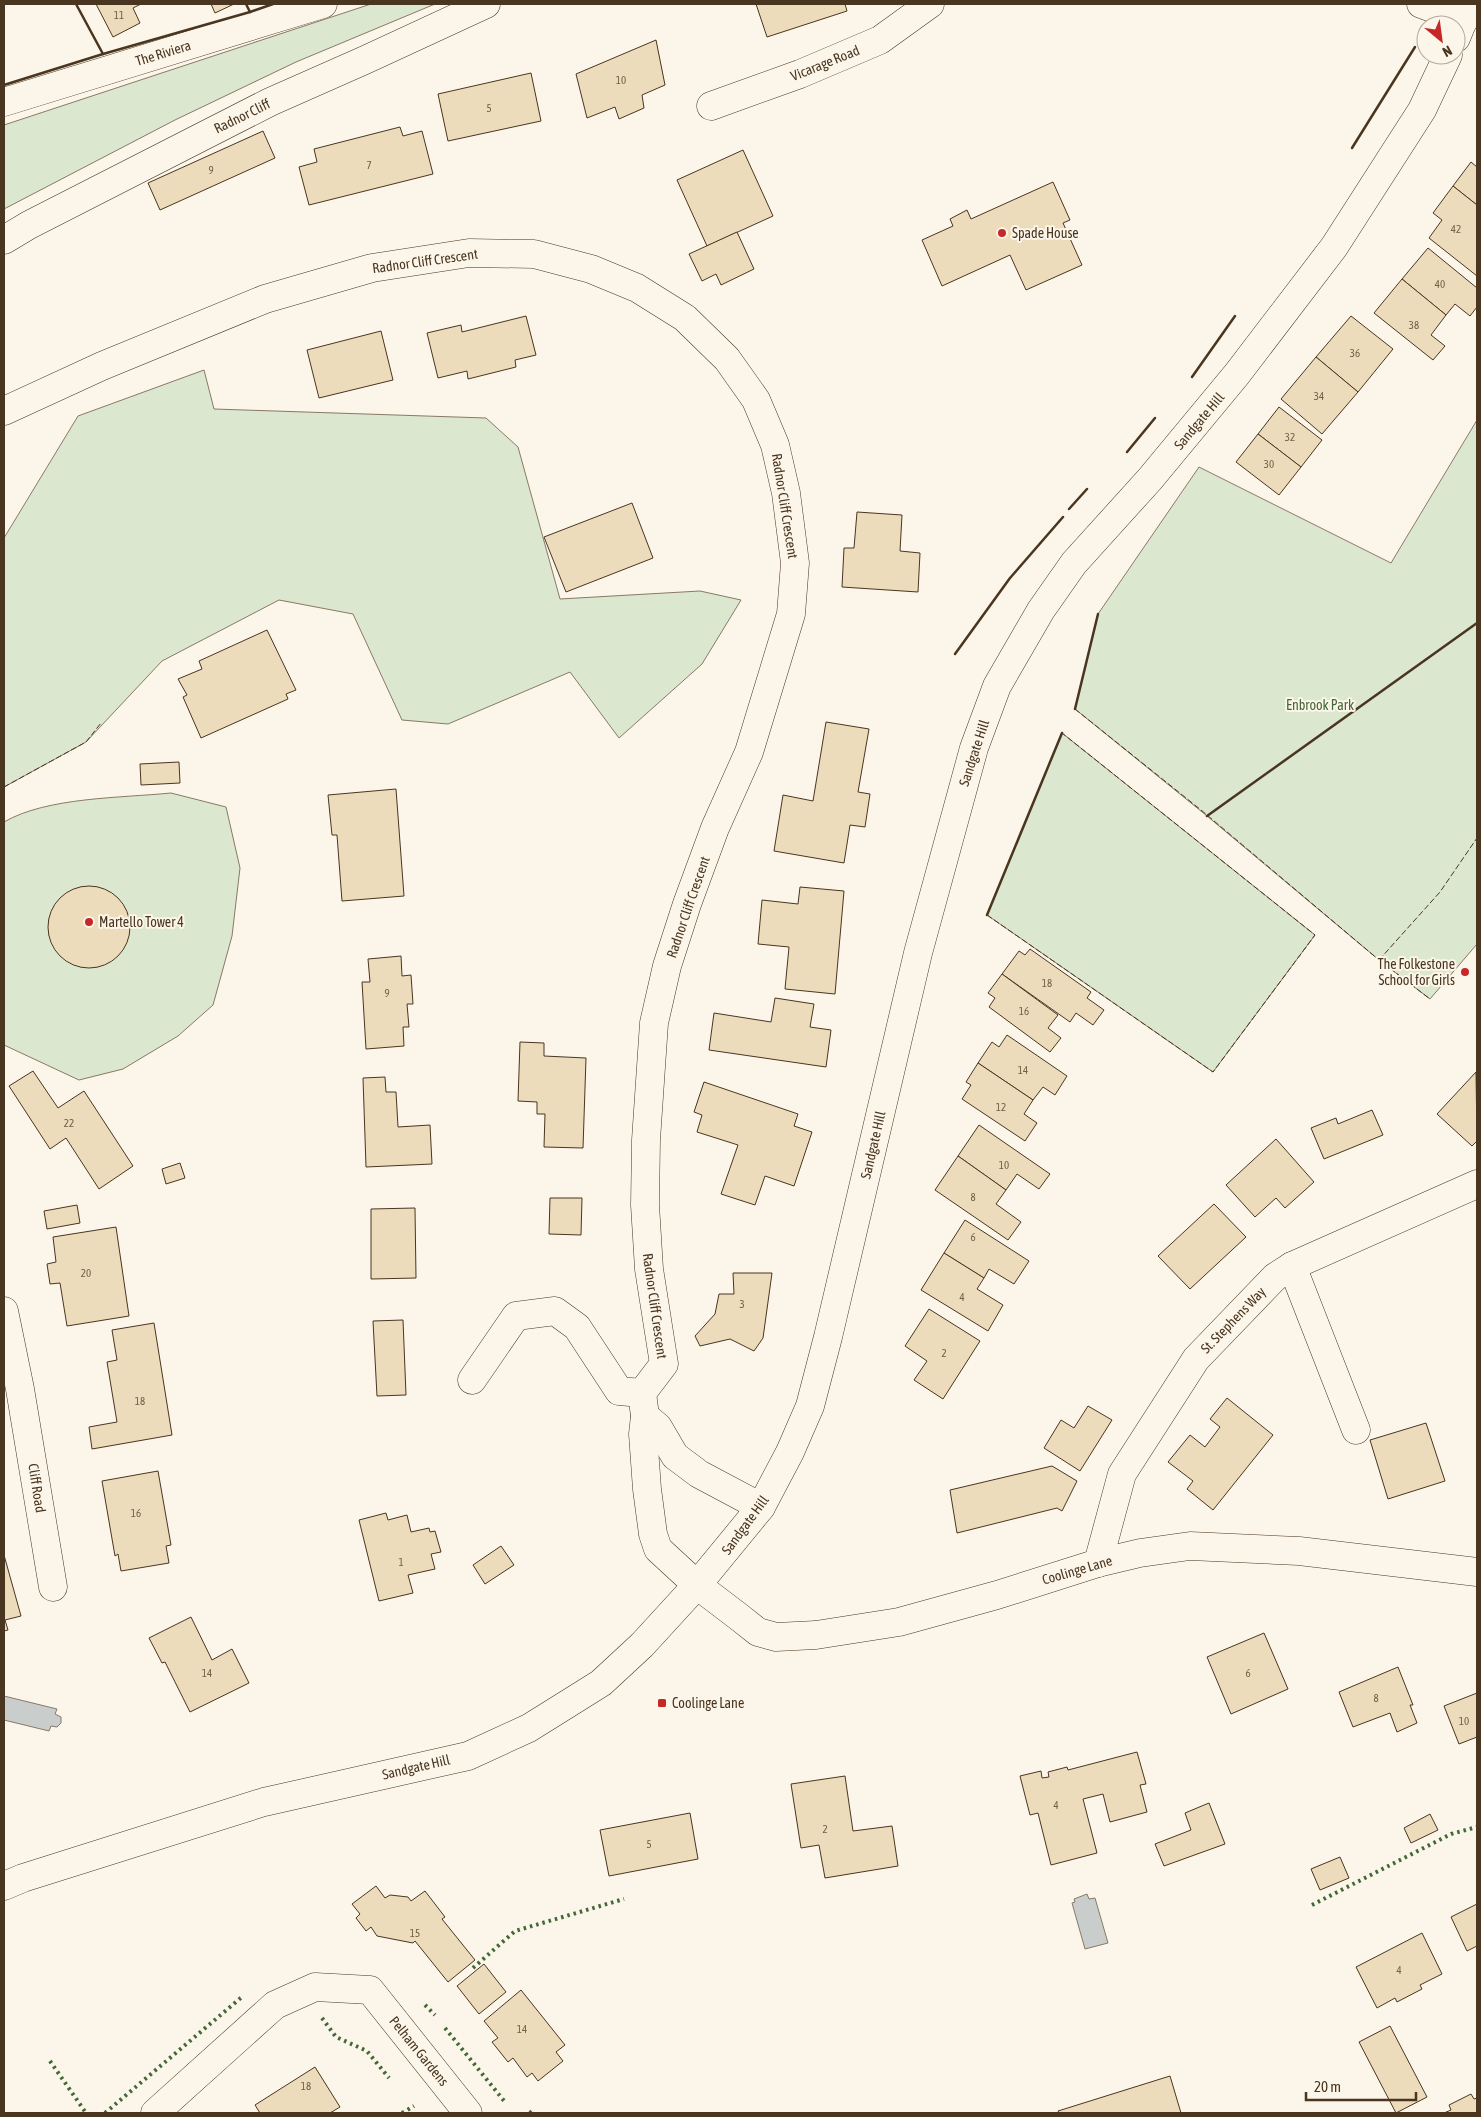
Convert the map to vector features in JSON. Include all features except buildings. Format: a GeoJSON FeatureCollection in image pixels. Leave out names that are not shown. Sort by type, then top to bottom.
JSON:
{"type":"FeatureCollection","features":[{"type":"Feature","properties":{"kind":"main road","name":"The Riviera"},"geometry":{"type":"LineString","coordinates":[[4,102],[323,4]]}},
{"type":"Feature","properties":{"kind":"main road","name":"Radnor Cliff"},"geometry":{"type":"LineString","coordinates":[[4,240],[29,225],[270,102],[486,4]]}},
{"type":"Feature","properties":{"kind":"main road","name":"Vicarage Road"},"geometry":{"type":"LineString","coordinates":[[712,106],[800,74],[880,40],[930,4]]}},
{"type":"Feature","properties":{"kind":"main road"},"geometry":{"type":"LineString","coordinates":[[1421,4],[1449,15]]}},
{"type":"Feature","properties":{"kind":"main road","name":"Sandgate Hill"},"geometry":{"type":"LineString","coordinates":[[4,1886],[264,1802],[468,1756],[529,1728],[602,1683],[642,1645],[697,1585],[761,1506],[790,1452],[810,1406],[828,1337],[918,953],[974,748],[997,686],[1041,610],[1074,563],[1150,479],[1238,374],[1334,247],[1422,110],[1443,65]]}},
{"type":"Feature","properties":{"kind":"main road","name":"Radnor Cliff Crescent"},"geometry":{"type":"LineString","coordinates":[[4,411],[102,366],[265,299],[372,268],[468,253],[534,254],[591,269],[637,288],[685,318],[727,359],[756,400],[775,445],[786,493],[795,563],[791,614],[749,752],[715,828],[687,904],[667,966],[654,1023],[646,1140],[645,1205],[648,1269],[664,1364],[643,1404]]}},
{"type":"Feature","properties":{"kind":"main road","name":"St. Stephens Way"},"geometry":{"type":"LineString","coordinates":[[1098,1562],[1122,1474],[1196,1359],[1275,1277],[1292,1266],[1477,1184]]}},
{"type":"Feature","properties":{"kind":"main road"},"geometry":{"type":"LineString","coordinates":[[1292,1266],[1356,1430]]}},
{"type":"Feature","properties":{"kind":"main road"},"geometry":{"type":"LineString","coordinates":[[472,1380],[516,1316],[555,1311],[577,1327],[619,1391],[643,1404],[675,1456],[699,1474],[761,1506]]}},
{"type":"Feature","properties":{"kind":"main road","name":"Cliff Road"},"geometry":{"type":"LineString","coordinates":[[4,1312],[12,1392],[54,1587]]}},
{"type":"Feature","properties":{"kind":"main road"},"geometry":{"type":"LineString","coordinates":[[643,1404],[642,1434],[647,1489],[655,1541],[658,1549],[697,1585]]}},
{"type":"Feature","properties":{"kind":"main road","name":"Coolinge Lane"},"geometry":{"type":"LineString","coordinates":[[697,1585],[758,1632],[776,1637],[816,1635],[899,1622],[997,1595],[1098,1562],[1140,1553],[1190,1546],[1299,1551],[1477,1572]]}},
{"type":"Feature","properties":{"kind":"main road","name":"Pelham Gardens"},"geometry":{"type":"LineString","coordinates":[[155,2113],[275,2005],[315,1986],[370,1990],[468,2113]]}},
{"type":"Feature","properties":{"kind":"green space"},"geometry":{"type":"Polygon","coordinates":[[[371,4],[435,4],[296,62],[175,120],[4,209],[4,125],[371,4]]]}},
{"type":"Feature","properties":{"kind":"green space"},"geometry":{"type":"Polygon","coordinates":[[[204,370],[214,409],[486,418],[518,447],[560,599],[700,591],[741,600],[702,664],[619,738],[570,672],[448,724],[402,720],[353,614],[279,600],[162,661],[86,742],[4,787],[4,538],[78,416],[204,370]]]}},
{"type":"Feature","properties":{"kind":"green space","name":"Enbrook Park"},"geometry":{"type":"Polygon","coordinates":[[[1477,420],[1477,944],[1430,999],[1379,960],[1207,816],[1075,709],[1098,614],[1199,467],[1391,563],[1477,420]]]}},
{"type":"Feature","properties":{"kind":"green space"},"geometry":{"type":"Polygon","coordinates":[[[1062,733],[1315,935],[1213,1072],[987,915],[1062,733]]]}},
{"type":"Feature","properties":{"kind":"green space"},"geometry":{"type":"Polygon","coordinates":[[[171,793],[226,807],[240,868],[232,936],[213,1005],[178,1036],[123,1069],[79,1080],[4,1045],[4,822],[21,814],[63,803],[171,793]]]}},
{"type":"Feature","properties":{"kind":"shaded area"},"geometry":{"type":"Polygon","coordinates":[[[4,1696],[57,1709],[55,1714],[61,1717],[61,1723],[57,1727],[51,1726],[49,1731],[4,1720],[4,1696]]]}},
{"type":"Feature","properties":{"kind":"shaded area"},"geometry":{"type":"Polygon","coordinates":[[[1087,1894],[1089,1899],[1095,1898],[1108,1943],[1085,1949],[1072,1903],[1075,1902],[1074,1899],[1087,1894]]]}},
{"type":"Feature","properties":{"kind":"hedge"},"geometry":{"type":"LineString","coordinates":[[1312,1905],[1451,1834],[1477,1827]]}},
{"type":"Feature","properties":{"kind":"hedge"},"geometry":{"type":"LineString","coordinates":[[473,1968],[515,1931],[624,1899]]}},
{"type":"Feature","properties":{"kind":"hedge"},"geometry":{"type":"LineString","coordinates":[[105,2113],[243,1996]]}},
{"type":"Feature","properties":{"kind":"hedge"},"geometry":{"type":"LineString","coordinates":[[425,2005],[435,2015]]}},
{"type":"Feature","properties":{"kind":"hedge"},"geometry":{"type":"LineString","coordinates":[[322,2018],[336,2037],[367,2051],[389,2078]]}},
{"type":"Feature","properties":{"kind":"hedge"},"geometry":{"type":"LineString","coordinates":[[445,2028],[505,2102]]}},
{"type":"Feature","properties":{"kind":"hedge"},"geometry":{"type":"LineString","coordinates":[[50,2061],[86,2113]]}},
{"type":"Feature","properties":{"kind":"hedge"},"geometry":{"type":"LineString","coordinates":[[402,2113],[414,2106]]}},
{"type":"Feature","properties":{"kind":"hedge"},"geometry":{"type":"LineString","coordinates":[[530,2113],[533,2110]]}},
{"type":"Feature","properties":{"kind":"fence"},"geometry":{"type":"LineString","coordinates":[[1075,709],[1201,810],[1379,960],[1430,999]]}},
{"type":"Feature","properties":{"kind":"fence"},"geometry":{"type":"LineString","coordinates":[[4,787],[86,742],[101,723]]}},
{"type":"Feature","properties":{"kind":"fence"},"geometry":{"type":"LineString","coordinates":[[987,915],[1213,1072],[1315,935],[1062,733]]}},
{"type":"Feature","properties":{"kind":"fence"},"geometry":{"type":"LineString","coordinates":[[1379,960],[1440,892],[1477,838]]}},
{"type":"Feature","properties":{"kind":"wall"},"geometry":{"type":"LineString","coordinates":[[4,85],[103,54],[76,4]]}},
{"type":"Feature","properties":{"kind":"wall"},"geometry":{"type":"LineString","coordinates":[[103,54],[250,12],[246,4]]}},
{"type":"Feature","properties":{"kind":"wall"},"geometry":{"type":"LineString","coordinates":[[250,12],[273,4]]}},
{"type":"Feature","properties":{"kind":"wall"},"geometry":{"type":"LineString","coordinates":[[1352,148],[1415,47]]}},
{"type":"Feature","properties":{"kind":"wall"},"geometry":{"type":"LineString","coordinates":[[1192,377],[1235,316]]}},
{"type":"Feature","properties":{"kind":"wall"},"geometry":{"type":"LineString","coordinates":[[1127,452],[1155,418]]}},
{"type":"Feature","properties":{"kind":"wall"},"geometry":{"type":"LineString","coordinates":[[1069,509],[1087,489]]}},
{"type":"Feature","properties":{"kind":"wall"},"geometry":{"type":"LineString","coordinates":[[955,654],[1010,578],[1063,517]]}},
{"type":"Feature","properties":{"kind":"wall"},"geometry":{"type":"LineString","coordinates":[[1075,709],[1098,614]]}},
{"type":"Feature","properties":{"kind":"wall"},"geometry":{"type":"LineString","coordinates":[[1207,816],[1477,623]]}},
{"type":"Feature","properties":{"kind":"wall"},"geometry":{"type":"LineString","coordinates":[[987,915],[1062,733]]}},
{"type":"Feature","properties":{"kind":"place","name":"Spade House"},"geometry":{"type":"Point","coordinates":[1002,233]}},
{"type":"Feature","properties":{"kind":"place","name":"Martello Tower 4"},"geometry":{"type":"Point","coordinates":[89,922]}},
{"type":"Feature","properties":{"kind":"place","name":"The Folkestone School for Girls"},"geometry":{"type":"Point","coordinates":[1465,972]}},
{"type":"Feature","properties":{"kind":"place","name":"Coolinge Lane"},"geometry":{"type":"Point","coordinates":[662,1703]}}]}
